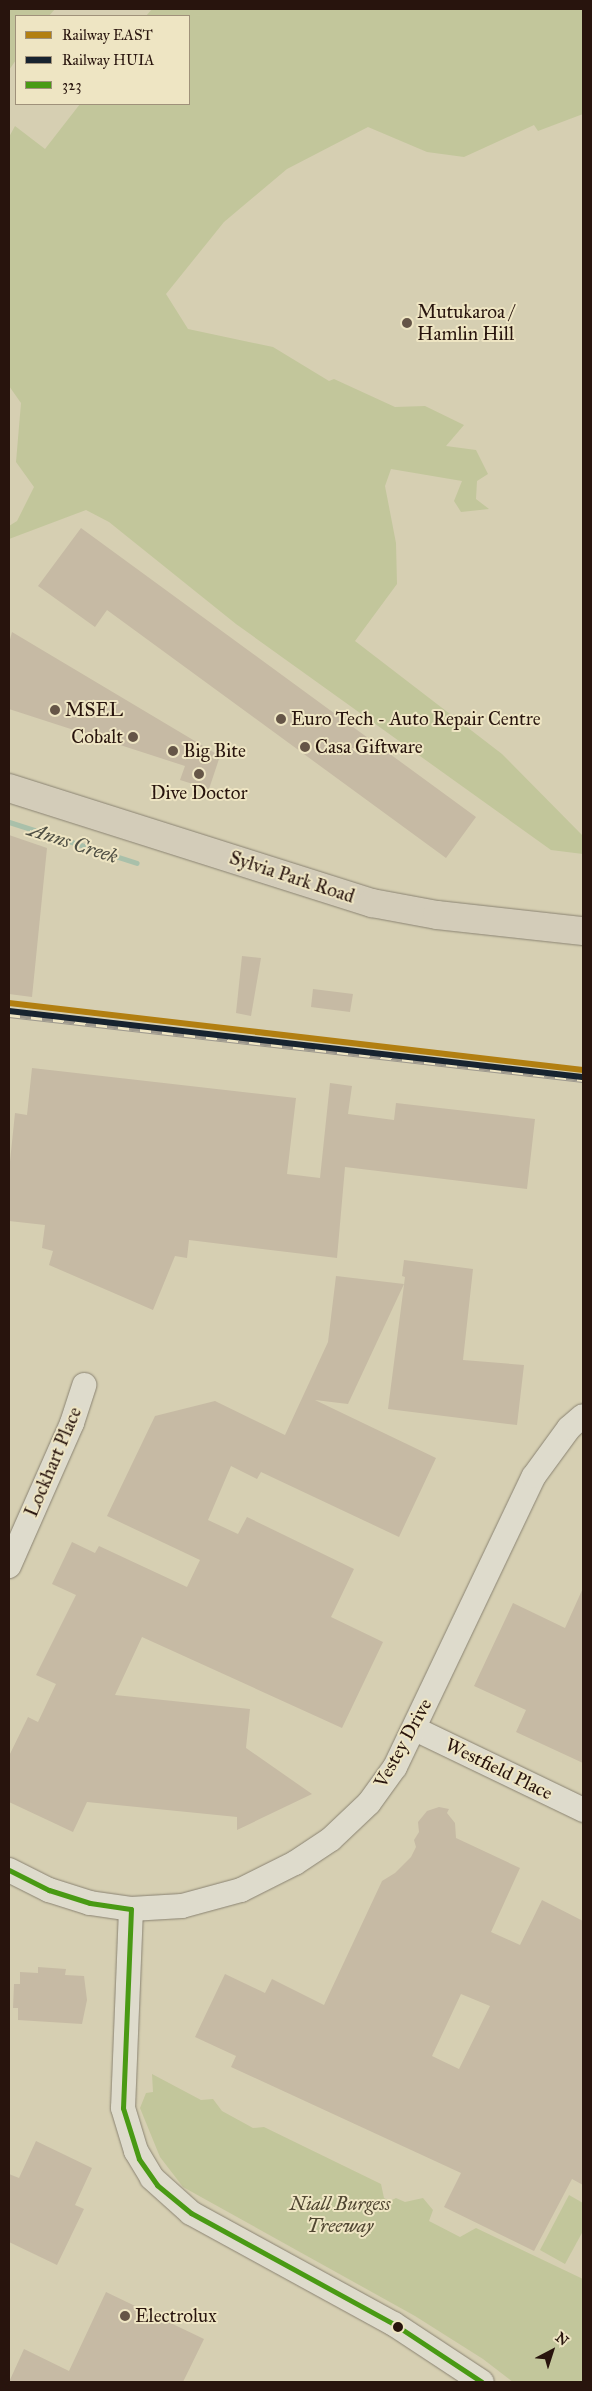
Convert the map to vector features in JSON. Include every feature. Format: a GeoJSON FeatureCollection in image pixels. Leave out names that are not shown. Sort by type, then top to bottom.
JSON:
{"type":"FeatureCollection","features":[{"type":"Feature","properties":{"kind":"main road","name":"Sylvia Park Road"},"geometry":{"type":"LineString","coordinates":[[9,788],[372,903],[437,915],[583,930]]}},
{"type":"Feature","properties":{"kind":"street","name":"Lockhart Place"},"geometry":{"type":"LineString","coordinates":[[9,1566],[72,1423],[84,1385]]}},
{"type":"Feature","properties":{"kind":"street","name":"Vestey Drive"},"geometry":{"type":"LineString","coordinates":[[9,1870],[50,1890],[90,1903],[131,1909],[182,1906],[231,1892],[295,1863],[331,1839],[369,1803],[395,1766],[534,1476],[569,1428],[583,1416]]}},
{"type":"Feature","properties":{"kind":"street","name":"Westfield Place"},"geometry":{"type":"LineString","coordinates":[[414,1729],[583,1810]]}},
{"type":"Feature","properties":{"kind":"street"},"geometry":{"type":"LineString","coordinates":[[131,1909],[123,2108],[136,2151],[152,2178],[171,2199],[190,2213],[394,2324],[482,2382]]}},
{"type":"Feature","properties":{"kind":"green space"},"geometry":{"type":"Polygon","coordinates":[[[9,9],[55,9],[50,15],[15,15],[15,61],[9,70],[9,9]]]}},
{"type":"Feature","properties":{"kind":"green space"},"geometry":{"type":"Polygon","coordinates":[[[152,9],[583,9],[583,114],[538,131],[534,125],[464,157],[427,152],[368,127],[287,169],[224,222],[166,294],[188,329],[273,347],[329,381],[334,379],[395,407],[425,406],[464,425],[446,446],[476,450],[488,474],[477,481],[476,499],[489,509],[461,512],[454,501],[462,481],[391,469],[385,486],[396,543],[397,584],[355,641],[502,754],[583,836],[583,854],[551,850],[236,624],[109,522],[86,510],[9,539],[9,526],[17,521],[34,487],[16,462],[21,403],[9,386],[9,137],[15,126],[45,149],[79,105],[190,105],[190,15],[147,15],[152,9]]]}},
{"type":"Feature","properties":{"kind":"green space","name":"Niall Burgess Treeway"},"geometry":{"type":"Polygon","coordinates":[[[152,2074],[201,2100],[213,2099],[222,2111],[253,2128],[264,2127],[381,2184],[384,2198],[390,2201],[396,2198],[405,2202],[423,2198],[433,2210],[429,2221],[460,2237],[476,2228],[583,2279],[583,2382],[513,2382],[483,2359],[415,2316],[183,2187],[160,2157],[140,2108],[146,2093],[153,2092],[152,2074]]]}},
{"type":"Feature","properties":{"kind":"green space"},"geometry":{"type":"Polygon","coordinates":[[[569,2195],[583,2203],[583,2231],[565,2264],[540,2250],[569,2195]]]}},
{"type":"Feature","properties":{"kind":"building"},"geometry":{"type":"Polygon","coordinates":[[[81,528],[476,817],[446,858],[107,610],[95,627],[38,586],[81,528]]]}},
{"type":"Feature","properties":{"kind":"building"},"geometry":{"type":"Polygon","coordinates":[[[12,632],[220,756],[209,789],[180,780],[185,766],[9,709],[9,643],[12,632]]]}},
{"type":"Feature","properties":{"kind":"building"},"geometry":{"type":"Polygon","coordinates":[[[9,835],[47,848],[32,997],[9,994],[9,835]]]}},
{"type":"Feature","properties":{"kind":"building"},"geometry":{"type":"Polygon","coordinates":[[[242,956],[261,958],[251,1016],[236,1013],[242,956]]]}},
{"type":"Feature","properties":{"kind":"building"},"geometry":{"type":"Polygon","coordinates":[[[313,989],[353,994],[350,1012],[311,1007],[313,989]]]}},
{"type":"Feature","properties":{"kind":"building"},"geometry":{"type":"Polygon","coordinates":[[[32,1068],[296,1098],[287,1174],[320,1178],[330,1083],[352,1086],[348,1114],[394,1120],[396,1103],[535,1119],[527,1189],[345,1167],[337,1258],[189,1240],[187,1258],[175,1256],[153,1310],[49,1265],[53,1251],[42,1248],[45,1225],[9,1221],[9,1171],[15,1113],[27,1115],[32,1068]]]}},
{"type":"Feature","properties":{"kind":"building"},"geometry":{"type":"Polygon","coordinates":[[[404,1260],[473,1269],[463,1360],[524,1365],[517,1425],[388,1409],[405,1277],[402,1276],[404,1260]]]}},
{"type":"Feature","properties":{"kind":"building"},"geometry":{"type":"Polygon","coordinates":[[[336,1276],[404,1284],[348,1404],[315,1400],[436,1458],[399,1537],[261,1472],[257,1479],[231,1466],[208,1520],[238,1534],[247,1517],[354,1569],[331,1617],[383,1642],[342,1728],[142,1637],[115,1695],[250,1709],[246,1748],[312,1794],[237,1830],[237,1817],[87,1802],[73,1832],[9,1802],[9,1756],[28,1717],[38,1722],[56,1684],[36,1675],[76,1595],[52,1584],[72,1542],[95,1553],[99,1546],[187,1587],[200,1560],[107,1516],[155,1416],[215,1401],[285,1435],[328,1342],[336,1276]]]}},
{"type":"Feature","properties":{"kind":"building"},"geometry":{"type":"Polygon","coordinates":[[[583,1588],[583,1763],[516,1732],[526,1710],[474,1686],[513,1603],[565,1628],[583,1588]]]}},
{"type":"Feature","properties":{"kind":"building"},"geometry":{"type":"Polygon","coordinates":[[[439,1807],[449,1809],[447,1813],[455,1823],[456,1838],[520,1868],[491,1932],[520,1945],[542,1900],[583,1921],[583,2185],[572,2179],[534,2251],[444,2207],[461,2173],[231,2067],[236,2056],[195,2037],[225,1974],[265,1993],[272,1979],[324,2005],[382,1881],[395,1873],[411,1857],[416,1847],[414,1840],[419,1832],[418,1822],[427,1811],[439,1807]],[[461,1994],[432,2056],[459,2069],[490,2006],[461,1994]]]}},
{"type":"Feature","properties":{"kind":"building"},"geometry":{"type":"Polygon","coordinates":[[[38,1967],[66,1969],[65,1975],[84,1976],[87,2000],[82,2024],[18,2020],[18,2008],[13,2008],[14,1984],[20,1984],[20,1972],[38,1973],[38,1967]]]}},
{"type":"Feature","properties":{"kind":"building"},"geometry":{"type":"Polygon","coordinates":[[[36,2141],[92,2168],[75,2205],[84,2209],[57,2265],[9,2242],[9,2174],[19,2178],[36,2141]]]}},
{"type":"Feature","properties":{"kind":"building","name":"Electrolux"},"geometry":{"type":"Polygon","coordinates":[[[106,2292],[204,2339],[183,2382],[9,2382],[24,2349],[69,2371],[106,2292]]]}},
{"type":"Feature","properties":{"kind":"waterway","name":"Anns Creek"},"geometry":{"type":"LineString","coordinates":[[9,822],[137,863]]}},
{"type":"Feature","properties":{"kind":"railway"},"geometry":{"type":"LineString","coordinates":[[9,1015],[583,1080]]}},
{"type":"Feature","properties":{"kind":"rail line","name":"EAST"},"geometry":{"type":"LineString","coordinates":[[9,1003],[583,1070]]}},
{"type":"Feature","properties":{"kind":"rail line","name":"HUIA"},"geometry":{"type":"LineString","coordinates":[[9,1011],[582,1077]]}},
{"type":"Feature","properties":{"kind":"transit line","name":"323"},"geometry":{"type":"LineString","coordinates":[[9,1870],[49,1890],[90,1903],[131,1909],[123,2108],[139,2159],[157,2185],[191,2213],[394,2324],[482,2382]]}},
{"type":"Feature","properties":{"kind":"place","name":"Mutukaroa / Hamlin Hill"},"geometry":{"type":"Point","coordinates":[407,323]}},
{"type":"Feature","properties":{"kind":"place","name":"MSEL"},"geometry":{"type":"Point","coordinates":[55,710]}},
{"type":"Feature","properties":{"kind":"place","name":"Euro Tech - Auto Repair Centre"},"geometry":{"type":"Point","coordinates":[281,719]}},
{"type":"Feature","properties":{"kind":"place","name":"Cobalt"},"geometry":{"type":"Point","coordinates":[133,737]}},
{"type":"Feature","properties":{"kind":"place","name":"Casa Giftware"},"geometry":{"type":"Point","coordinates":[305,747]}},
{"type":"Feature","properties":{"kind":"place","name":"Big Bite"},"geometry":{"type":"Point","coordinates":[173,751]}},
{"type":"Feature","properties":{"kind":"place","name":"Dive Doctor"},"geometry":{"type":"Point","coordinates":[199,774]}},
{"type":"Feature","properties":{"kind":"place","name":"Electrolux"},"geometry":{"type":"Point","coordinates":[125,2316]}}]}
